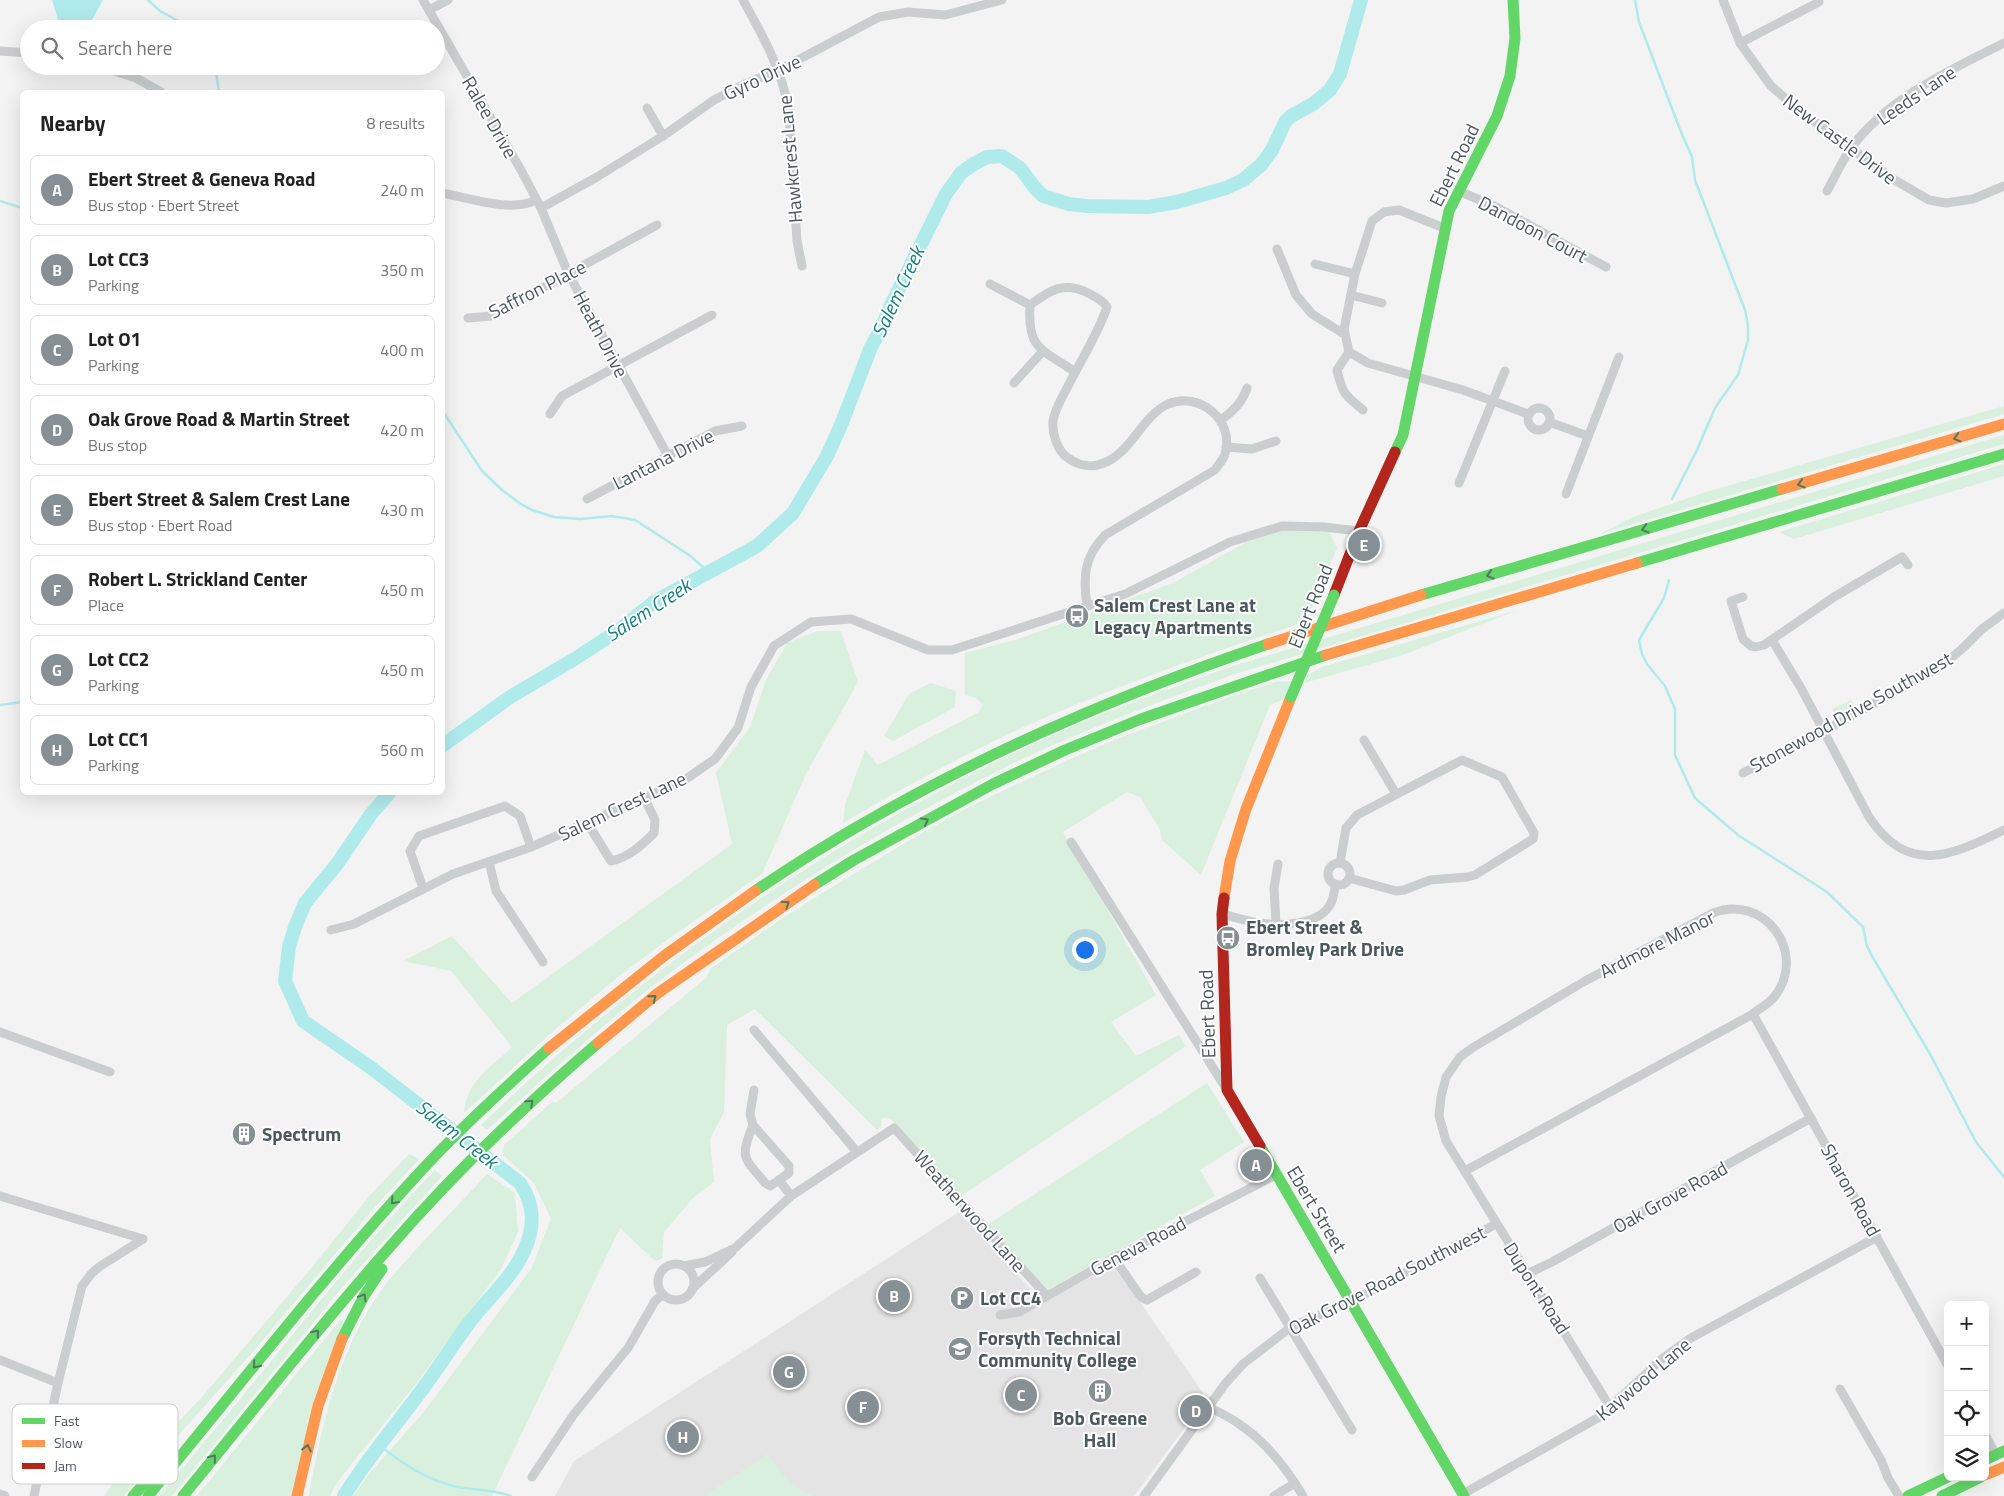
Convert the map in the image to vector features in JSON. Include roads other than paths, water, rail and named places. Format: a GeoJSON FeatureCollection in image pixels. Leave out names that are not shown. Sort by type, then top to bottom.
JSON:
{"type":"FeatureCollection","features":[{"type":"Feature","properties":{"kind":"main road","name":"Ebert Road"},"geometry":{"type":"LineString","coordinates":[[1227,1090],[1222,914],[1230,860],[1246,810],[1360,531],[1403,435],[1449,211],[1486,140],[1506,93],[1514,52],[1515,21],[1513,0]]}},
{"type":"Feature","properties":{"kind":"main road"},"geometry":{"type":"LineString","coordinates":[[178,1460],[346,1255],[427,1165],[504,1089],[607,1000],[716,917],[832,841],[954,773],[1019,741],[1157,683],[1341,619],[2004,424]]}},
{"type":"Feature","properties":{"kind":"main road"},"geometry":{"type":"LineString","coordinates":[[183,1496],[342,1301],[450,1182],[543,1090],[658,994],[786,903],[854,860],[984,789],[1066,750],[1141,719],[1331,653],[2004,454]]}},
{"type":"Feature","properties":{"kind":"main road","name":"Ebert Street"},"geometry":{"type":"LineString","coordinates":[[1227,1090],[1352,1301],[1463,1495]]}},
{"type":"Feature","properties":{"kind":"main road"},"geometry":{"type":"LineString","coordinates":[[297,1496],[320,1394],[334,1355],[349,1322],[374,1279],[439,1204],[450,1182]]}},
{"type":"Feature","properties":{"kind":"main road"},"geometry":{"type":"LineString","coordinates":[[178,1445],[192,1429],[206,1426]]}},
{"type":"Feature","properties":{"kind":"main road"},"geometry":{"type":"LineString","coordinates":[[1989,1473],[2004,1467]]}},
{"type":"Feature","properties":{"kind":"main road"},"geometry":{"type":"LineString","coordinates":[[1908,1496],[1944,1479]]}},
{"type":"Feature","properties":{"kind":"main road"},"geometry":{"type":"LineString","coordinates":[[1942,1496],[1973,1481]]}},
{"type":"Feature","properties":{"kind":"main road"},"geometry":{"type":"LineString","coordinates":[[132,1496],[143,1484]]}},
{"type":"Feature","properties":{"kind":"main road"},"geometry":{"type":"LineString","coordinates":[[148,1496],[158,1484]]}},
{"type":"Feature","properties":{"kind":"street","name":"Ralee Drive"},"geometry":{"type":"LineString","coordinates":[[423,0],[434,20]]}},
{"type":"Feature","properties":{"kind":"street"},"geometry":{"type":"LineString","coordinates":[[428,10],[448,0]]}},
{"type":"Feature","properties":{"kind":"street","name":"Hawkcrest Lane"},"geometry":{"type":"LineString","coordinates":[[743,0],[779,70],[786,91],[789,111],[796,241],[802,266]]}},
{"type":"Feature","properties":{"kind":"street","name":"Gyro Drive"},"geometry":{"type":"LineString","coordinates":[[445,194],[507,205],[538,204],[597,177],[663,136],[714,100],[745,84],[779,70],[879,17],[908,12],[945,15],[1002,0]]}},
{"type":"Feature","properties":{"kind":"street","name":"New Castle Drive"},"geometry":{"type":"LineString","coordinates":[[1723,0],[1740,43],[1772,86],[1800,111],[1914,192],[1935,202],[1960,202],[1974,200],[2004,186]]}},
{"type":"Feature","properties":{"kind":"street"},"geometry":{"type":"LineString","coordinates":[[1740,43],[1819,2]]}},
{"type":"Feature","properties":{"kind":"street","name":"Ralee Drive"},"geometry":{"type":"LineString","coordinates":[[445,40],[538,204]]}},
{"type":"Feature","properties":{"kind":"street","name":"Leeds Lane"},"geometry":{"type":"LineString","coordinates":[[1827,191],[1851,148],[1869,128],[1898,103],[1963,63],[2004,43]]}},
{"type":"Feature","properties":{"kind":"street"},"geometry":{"type":"LineString","coordinates":[[0,51],[20,52]]}},
{"type":"Feature","properties":{"kind":"street"},"geometry":{"type":"LineString","coordinates":[[126,75],[157,90]]}},
{"type":"Feature","properties":{"kind":"street"},"geometry":{"type":"LineString","coordinates":[[647,108],[663,136]]}},
{"type":"Feature","properties":{"kind":"street","name":"Dandoon Court"},"geometry":{"type":"LineString","coordinates":[[1459,191],[1498,208],[1606,267]]}},
{"type":"Feature","properties":{"kind":"street","name":"Heath Drive"},"geometry":{"type":"LineString","coordinates":[[538,204],[568,273],[668,456]]}},
{"type":"Feature","properties":{"kind":"street"},"geometry":{"type":"LineString","coordinates":[[1444,228],[1399,210],[1384,212],[1372,221],[1355,274],[1344,334],[1349,352],[1368,363],[1416,375],[1528,414]]}},
{"type":"Feature","properties":{"kind":"street","name":"Saffron Place"},"geometry":{"type":"LineString","coordinates":[[468,318],[491,316],[657,225]]}},
{"type":"Feature","properties":{"kind":"street"},"geometry":{"type":"LineString","coordinates":[[1277,249],[1296,294],[1312,314],[1344,334]]}},
{"type":"Feature","properties":{"kind":"street"},"geometry":{"type":"LineString","coordinates":[[1315,264],[1355,274]]}},
{"type":"Feature","properties":{"kind":"street"},"geometry":{"type":"LineString","coordinates":[[990,284],[1030,305]]}},
{"type":"Feature","properties":{"kind":"street"},"geometry":{"type":"LineString","coordinates":[[1075,372],[1036,346],[1030,335],[1030,305],[1043,294],[1058,288],[1074,287],[1103,301],[1106,307],[1103,319],[1058,406],[1053,420],[1054,433],[1058,445],[1066,456],[1078,464],[1094,466],[1111,459],[1131,442],[1155,413],[1166,405],[1181,400],[1199,403],[1211,409],[1221,420],[1227,437],[1225,455],[1215,470],[1105,535],[1095,545],[1089,555],[1084,586],[1088,606]]}},
{"type":"Feature","properties":{"kind":"street"},"geometry":{"type":"LineString","coordinates":[[1351,295],[1382,303]]}},
{"type":"Feature","properties":{"kind":"street"},"geometry":{"type":"LineString","coordinates":[[550,414],[562,396],[712,315]]}},
{"type":"Feature","properties":{"kind":"street"},"geometry":{"type":"LineString","coordinates":[[1014,384],[1043,351]]}},
{"type":"Feature","properties":{"kind":"street"},"geometry":{"type":"LineString","coordinates":[[1349,352],[1337,370],[1341,387],[1344,394],[1363,410]]}},
{"type":"Feature","properties":{"kind":"street"},"geometry":{"type":"LineString","coordinates":[[1566,494],[1618,357]]}},
{"type":"Feature","properties":{"kind":"street"},"geometry":{"type":"LineString","coordinates":[[1459,483],[1504,371]]}},
{"type":"Feature","properties":{"kind":"street"},"geometry":{"type":"LineString","coordinates":[[1221,420],[1235,410],[1243,400],[1247,388]]}},
{"type":"Feature","properties":{"kind":"street"},"geometry":{"type":"LineString","coordinates":[[1544,408],[1548,412],[1550,422],[1545,428],[1540,430],[1534,429],[1529,425],[1527,420],[1528,414],[1532,409],[1544,408]]}},
{"type":"Feature","properties":{"kind":"street"},"geometry":{"type":"LineString","coordinates":[[1550,422],[1588,436]]}},
{"type":"Feature","properties":{"kind":"street","name":"Lantana Drive"},"geometry":{"type":"LineString","coordinates":[[587,499],[715,431],[742,426]]}},
{"type":"Feature","properties":{"kind":"street"},"geometry":{"type":"LineString","coordinates":[[1226,446],[1252,449],[1276,441]]}},
{"type":"Feature","properties":{"kind":"street","name":"Salem Crest Lane"},"geometry":{"type":"LineString","coordinates":[[331,930],[354,924],[453,874],[531,847],[588,824],[683,781],[715,759],[738,728],[751,687],[774,646],[811,622],[851,619],[928,650],[952,650],[1125,594],[1230,542],[1282,526],[1324,526],[1360,531]]}},
{"type":"Feature","properties":{"kind":"street"},"geometry":{"type":"LineString","coordinates":[[1744,598],[1732,601],[1743,638],[1751,646],[1756,647],[1772,640],[1829,601],[1902,557],[1908,565]]}},
{"type":"Feature","properties":{"kind":"street","name":"Stonewood Drive Southwest"},"geometry":{"type":"LineString","coordinates":[[1742,772],[1824,731],[1940,667],[1982,629],[2004,613]]}},
{"type":"Feature","properties":{"kind":"street"},"geometry":{"type":"LineString","coordinates":[[1772,640],[1801,688],[1875,825],[1890,840],[1925,856],[1945,855],[2004,830]]}},
{"type":"Feature","properties":{"kind":"street"},"geometry":{"type":"LineString","coordinates":[[1364,740],[1396,794]]}},
{"type":"Feature","properties":{"kind":"street"},"geometry":{"type":"LineString","coordinates":[[1340,863],[1345,834],[1351,821],[1364,811],[1462,760],[1466,760],[1502,777],[1534,836],[1533,839],[1475,875],[1467,877],[1430,880],[1404,890],[1396,891],[1349,878]]}},
{"type":"Feature","properties":{"kind":"street"},"geometry":{"type":"LineString","coordinates":[[588,824],[611,861],[618,860],[642,845],[654,833],[655,820],[645,799]]}},
{"type":"Feature","properties":{"kind":"street"},"geometry":{"type":"LineString","coordinates":[[423,888],[410,851],[420,836],[505,806],[520,816],[531,847]]}},
{"type":"Feature","properties":{"kind":"street","name":"Ebert Street"},"geometry":{"type":"LineString","coordinates":[[1072,842],[1227,1090]]}},
{"type":"Feature","properties":{"kind":"street"},"geometry":{"type":"LineString","coordinates":[[489,862],[496,891],[543,962]]}},
{"type":"Feature","properties":{"kind":"street"},"geometry":{"type":"LineString","coordinates":[[1336,884],[1346,882],[1349,878],[1349,868],[1340,863]]}},
{"type":"Feature","properties":{"kind":"street"},"geometry":{"type":"LineString","coordinates":[[1336,884],[1329,877],[1328,872],[1331,867],[1340,863]]}},
{"type":"Feature","properties":{"kind":"street"},"geometry":{"type":"LineString","coordinates":[[1276,924],[1274,888],[1278,864]]}},
{"type":"Feature","properties":{"kind":"street"},"geometry":{"type":"LineString","coordinates":[[1222,914],[1260,924],[1301,922],[1318,916],[1331,904],[1336,884]]}},
{"type":"Feature","properties":{"kind":"street","name":"Ardmore Manor"},"geometry":{"type":"LineString","coordinates":[[1439,1116],[1446,1077],[1460,1057],[1585,981],[1652,944],[1719,911],[1734,909],[1763,919],[1778,934],[1786,950],[1786,970],[1780,987],[1770,1001],[1753,1014],[1465,1171]]}},
{"type":"Feature","properties":{"kind":"street","name":"Sharon Road"},"geometry":{"type":"LineString","coordinates":[[1753,1014],[1944,1359]]}},
{"type":"Feature","properties":{"kind":"street"},"geometry":{"type":"LineString","coordinates":[[735,1248],[705,1262],[684,1266],[672,1265],[662,1272],[658,1283],[663,1294],[673,1300],[684,1298],[791,1196],[857,1152],[754,1030]]}},
{"type":"Feature","properties":{"kind":"street"},"geometry":{"type":"LineString","coordinates":[[0,1032],[110,1072]]}},
{"type":"Feature","properties":{"kind":"street"},"geometry":{"type":"LineString","coordinates":[[753,1125],[744,1151],[745,1158],[765,1183],[770,1186],[789,1173],[789,1166],[753,1125],[750,1114],[754,1090]]}},
{"type":"Feature","properties":{"kind":"street","name":"Dupont Road"},"geometry":{"type":"LineString","coordinates":[[1439,1116],[1446,1141],[1527,1274],[1562,1326],[1610,1407]]}},
{"type":"Feature","properties":{"kind":"street","name":"Oak Grove Road"},"geometry":{"type":"LineString","coordinates":[[1527,1274],[1812,1118]]}},
{"type":"Feature","properties":{"kind":"street","name":"Weatherwood Lane"},"geometry":{"type":"LineString","coordinates":[[857,1152],[894,1128],[1046,1295]]}},
{"type":"Feature","properties":{"kind":"street","name":"Geneva Road"},"geometry":{"type":"LineString","coordinates":[[1000,1315],[1018,1312],[1114,1258],[1276,1175]]}},
{"type":"Feature","properties":{"kind":"street"},"geometry":{"type":"LineString","coordinates":[[779,1180],[791,1196]]}},
{"type":"Feature","properties":{"kind":"street"},"geometry":{"type":"LineString","coordinates":[[0,1196],[143,1239],[92,1273],[82,1286],[53,1404]]}},
{"type":"Feature","properties":{"kind":"street","name":"Oak Grove Road Southwest"},"geometry":{"type":"LineString","coordinates":[[1144,1496],[1225,1384],[1243,1364],[1291,1327],[1352,1301],[1496,1224]]}},
{"type":"Feature","properties":{"kind":"street","name":"Kaywood Lane"},"geometry":{"type":"LineString","coordinates":[[1463,1495],[1603,1415],[1662,1359],[1691,1338],[1877,1237]]}},
{"type":"Feature","properties":{"kind":"street"},"geometry":{"type":"LineString","coordinates":[[1114,1258],[1141,1297],[1147,1300],[1196,1272]]}},
{"type":"Feature","properties":{"kind":"street"},"geometry":{"type":"LineString","coordinates":[[684,1266],[694,1279],[692,1290]]}},
{"type":"Feature","properties":{"kind":"street"},"geometry":{"type":"LineString","coordinates":[[1260,1278],[1352,1430]]}},
{"type":"Feature","properties":{"kind":"street"},"geometry":{"type":"LineString","coordinates":[[532,1478],[574,1414],[628,1348],[655,1301],[663,1294]]}},
{"type":"Feature","properties":{"kind":"street"},"geometry":{"type":"LineString","coordinates":[[0,1360],[58,1382]]}},
{"type":"Feature","properties":{"kind":"street"},"geometry":{"type":"LineString","coordinates":[[1840,1389],[1881,1460],[1888,1478],[1899,1496]]}},
{"type":"Feature","properties":{"kind":"street"},"geometry":{"type":"LineString","coordinates":[[1208,1407],[1240,1424],[1268,1449],[1303,1496]]}},
{"type":"Feature","properties":{"kind":"street"},"geometry":{"type":"LineString","coordinates":[[1986,1436],[1995,1455]]}},
{"type":"Feature","properties":{"kind":"street"},"geometry":{"type":"LineString","coordinates":[[1274,1496],[1295,1483]]}},
{"type":"Feature","properties":{"kind":"street"},"geometry":{"type":"LineString","coordinates":[[0,1494],[5,1496]]}},
{"type":"Feature","properties":{"kind":"water"},"geometry":{"type":"Polygon","coordinates":[[[52,0],[103,0],[92,20],[58,20],[52,0]]]}},
{"type":"Feature","properties":{"kind":"waterway"},"geometry":{"type":"LineString","coordinates":[[148,0],[160,11],[177,20]]}},
{"type":"Feature","properties":{"kind":"waterway","name":"Salem Creek"},"geometry":{"type":"LineString","coordinates":[[445,744],[510,697],[619,630],[654,602],[757,546],[793,513],[827,456],[871,347],[946,194],[961,173],[987,157],[1002,156],[1020,168],[1043,196],[1069,204],[1086,206],[1148,207],[1177,202],[1226,188],[1243,180],[1261,165],[1272,150],[1285,122],[1291,116],[1313,104],[1330,90],[1340,74],[1361,0]]}},
{"type":"Feature","properties":{"kind":"waterway"},"geometry":{"type":"LineString","coordinates":[[1635,0],[1639,22],[1692,157],[1695,180],[1745,310],[1748,326],[1748,340],[1738,375],[1715,408],[1697,450],[1672,499]]}},
{"type":"Feature","properties":{"kind":"waterway"},"geometry":{"type":"LineString","coordinates":[[216,75],[219,90]]}},
{"type":"Feature","properties":{"kind":"waterway"},"geometry":{"type":"LineString","coordinates":[[0,201],[20,207]]}},
{"type":"Feature","properties":{"kind":"waterway"},"geometry":{"type":"LineString","coordinates":[[445,415],[482,471],[503,491],[521,504],[532,510],[554,517],[580,519],[612,516],[635,520],[689,555],[709,572]]}},
{"type":"Feature","properties":{"kind":"waterway"},"geometry":{"type":"LineString","coordinates":[[1669,580],[1664,598],[1639,640],[1642,654],[1647,664],[1665,686],[1675,709],[1675,755],[1695,798],[1738,835],[1827,892],[1863,927],[1867,946],[1872,956],[1930,1054],[1976,1142],[2004,1177]]}},
{"type":"Feature","properties":{"kind":"waterway"},"geometry":{"type":"LineString","coordinates":[[0,705],[20,702]]}},
{"type":"Feature","properties":{"kind":"waterway","name":"Salem Creek"},"geometry":{"type":"LineString","coordinates":[[344,1496],[469,1323],[513,1270],[528,1242],[532,1225],[531,1208],[520,1183],[370,1067],[303,1021],[285,981],[289,947],[305,903],[337,864],[371,814],[387,795]]}},
{"type":"Feature","properties":{"kind":"waterway"},"geometry":{"type":"LineString","coordinates":[[379,1445],[397,1459],[425,1476],[457,1487],[491,1491],[511,1496]]}},
{"type":"Feature","properties":{"kind":"place","name":"Ebert Street & Salem Crest Lane"},"geometry":{"type":"Point","coordinates":[1364,545]}},
{"type":"Feature","properties":{"kind":"place","name":"Salem Crest Lane at Legacy Apartments"},"geometry":{"type":"Point","coordinates":[1077,616]}},
{"type":"Feature","properties":{"kind":"place","name":"Ebert Street & Bromley Park Drive"},"geometry":{"type":"Point","coordinates":[1228,938]}},
{"type":"Feature","properties":{"kind":"place","name":"Spectrum"},"geometry":{"type":"Point","coordinates":[244,1134]}},
{"type":"Feature","properties":{"kind":"place","name":"Ebert Street & Geneva Road"},"geometry":{"type":"Point","coordinates":[1256,1165]}},
{"type":"Feature","properties":{"kind":"place","name":"Lot CC3"},"geometry":{"type":"Point","coordinates":[894,1296]}},
{"type":"Feature","properties":{"kind":"place","name":"Lot CC4"},"geometry":{"type":"Point","coordinates":[962,1298]}},
{"type":"Feature","properties":{"kind":"place","name":"Forsyth Technical Community College"},"geometry":{"type":"Point","coordinates":[960,1349]}},
{"type":"Feature","properties":{"kind":"place","name":"Lot CC2"},"geometry":{"type":"Point","coordinates":[789,1372]}},
{"type":"Feature","properties":{"kind":"place","name":"Bob Greene Hall"},"geometry":{"type":"Point","coordinates":[1100,1391]}},
{"type":"Feature","properties":{"kind":"place","name":"Lot O1"},"geometry":{"type":"Point","coordinates":[1021,1395]}},
{"type":"Feature","properties":{"kind":"place","name":"Robert L. Strickland Center"},"geometry":{"type":"Point","coordinates":[863,1407]}},
{"type":"Feature","properties":{"kind":"place","name":"Oak Grove Road & Martin Street"},"geometry":{"type":"Point","coordinates":[1196,1411]}},
{"type":"Feature","properties":{"kind":"place","name":"Lot CC1"},"geometry":{"type":"Point","coordinates":[683,1437]}}]}
